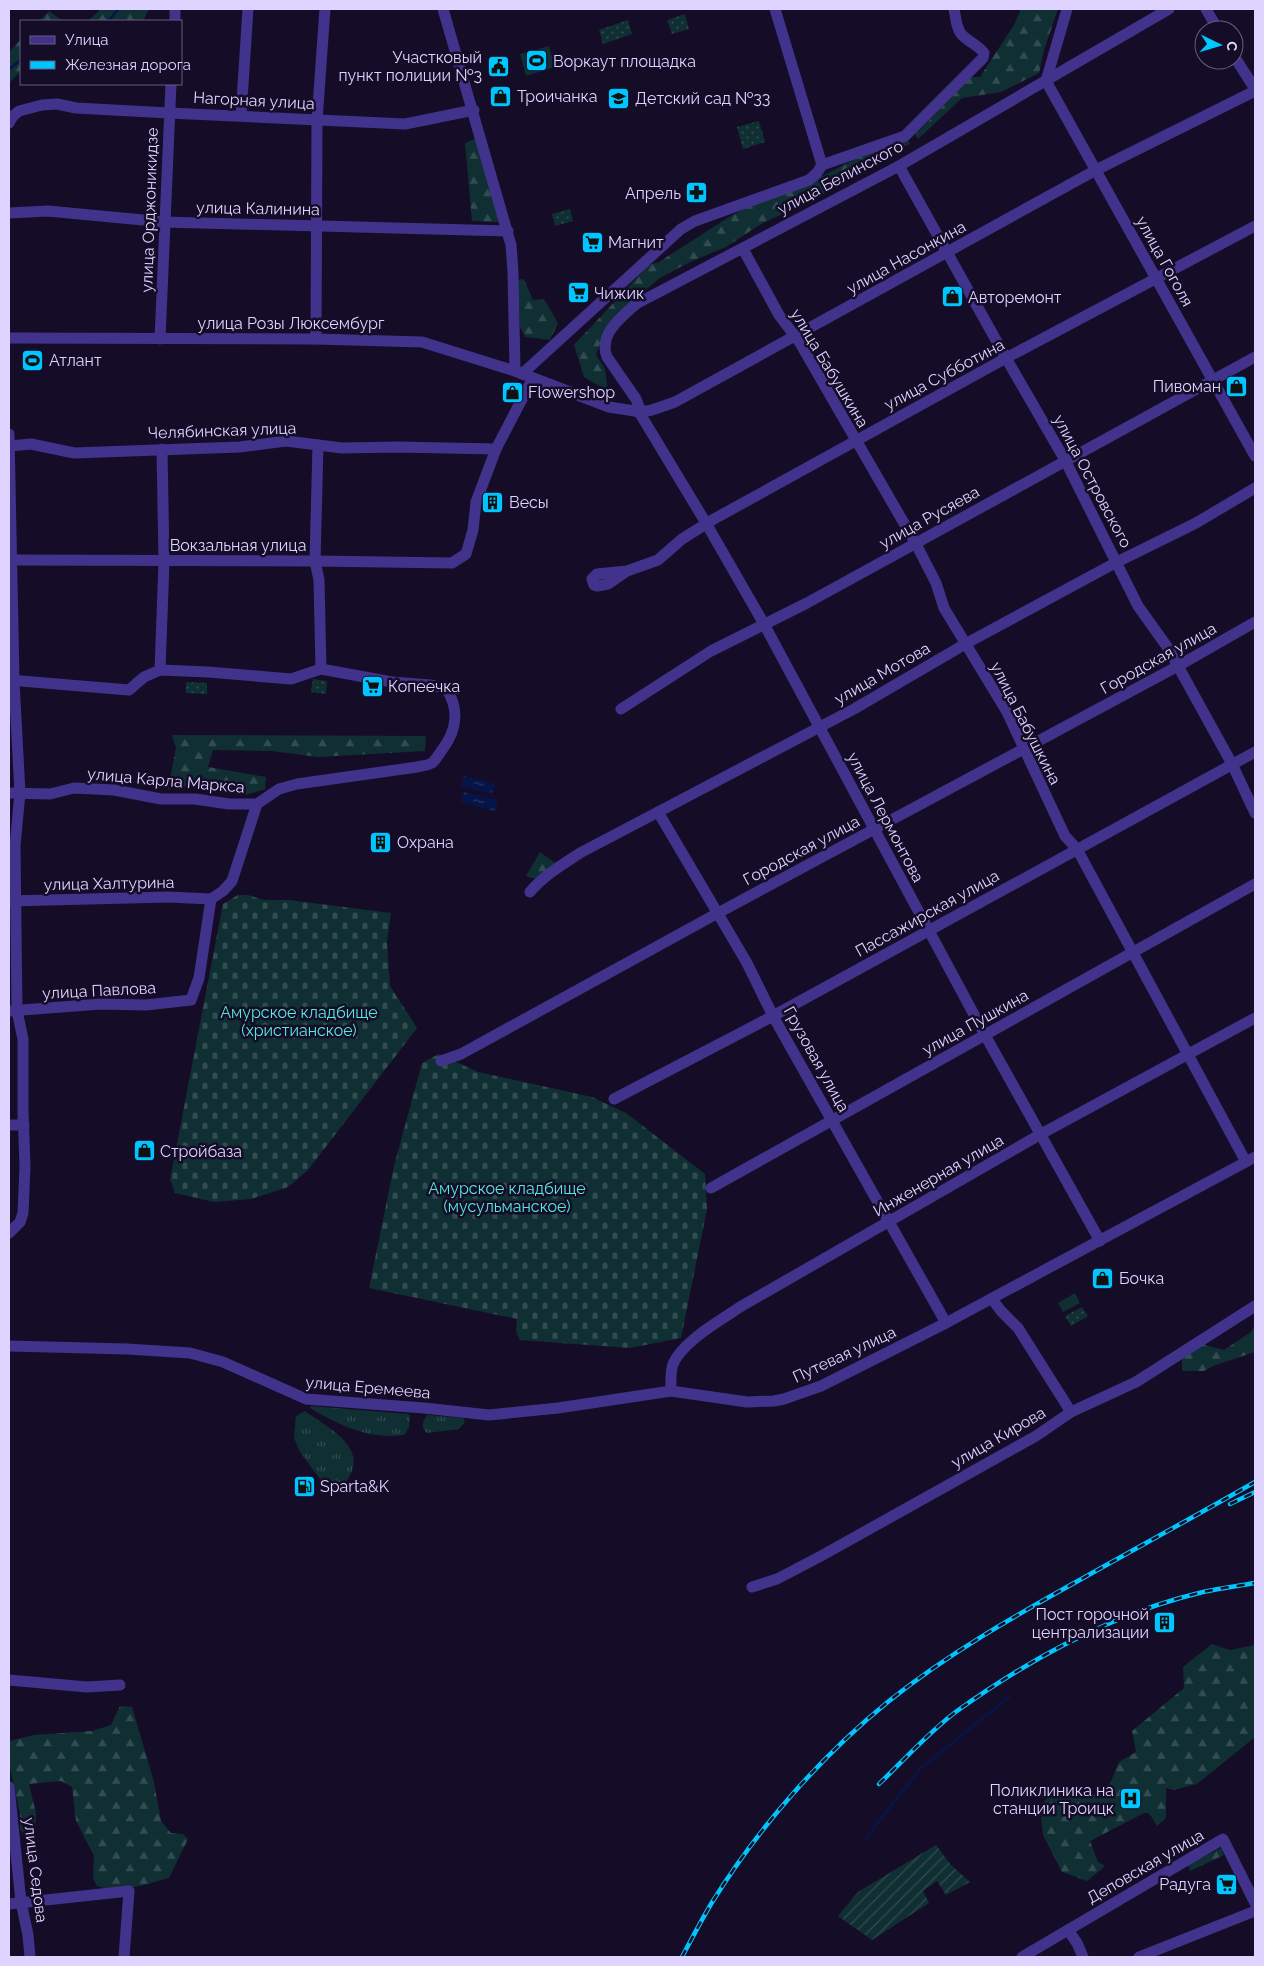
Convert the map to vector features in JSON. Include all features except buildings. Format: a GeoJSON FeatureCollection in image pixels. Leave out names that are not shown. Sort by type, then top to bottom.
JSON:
{"type":"FeatureCollection","features":[{"type":"Feature","properties":{"kind":"street"},"geometry":{"type":"LineString","coordinates":[[241,115],[248,9]]}},
{"type":"Feature","properties":{"kind":"street"},"geometry":{"type":"LineString","coordinates":[[316,339],[318,120],[325,9]]}},
{"type":"Feature","properties":{"kind":"street"},"geometry":{"type":"LineString","coordinates":[[443,9],[508,231],[513,272],[523,374],[496,449]]}},
{"type":"Feature","properties":{"kind":"street"},"geometry":{"type":"LineString","coordinates":[[775,9],[822,165]]}},
{"type":"Feature","properties":{"kind":"street"},"geometry":{"type":"LineString","coordinates":[[523,374],[682,229],[695,221],[809,180],[822,165],[905,136],[983,58],[984,53],[981,48],[962,35],[957,26],[954,9]]}},
{"type":"Feature","properties":{"kind":"street"},"geometry":{"type":"LineString","coordinates":[[1046,81],[1067,9]]}},
{"type":"Feature","properties":{"kind":"street","name":"улица Белинского"},"geometry":{"type":"LineString","coordinates":[[640,412],[636,399],[605,353],[605,345],[610,331],[625,314],[649,297],[899,166],[1169,9]]}},
{"type":"Feature","properties":{"kind":"street"},"geometry":{"type":"LineString","coordinates":[[1206,9],[1212,20]]}},
{"type":"Feature","properties":{"kind":"street"},"geometry":{"type":"LineString","coordinates":[[1243,70],[1255,90]]}},
{"type":"Feature","properties":{"kind":"street","name":"улица Гоголя"},"geometry":{"type":"LineString","coordinates":[[1046,81],[1255,456]]}},
{"type":"Feature","properties":{"kind":"street","name":"улица Орджоникидзе"},"geometry":{"type":"LineString","coordinates":[[160,338],[171,85]]}},
{"type":"Feature","properties":{"kind":"street","name":"улица Насонкина"},"geometry":{"type":"LineString","coordinates":[[565,390],[609,407],[640,412],[674,402],[1096,170],[1255,90]]}},
{"type":"Feature","properties":{"kind":"street","name":"Нагорная улица"},"geometry":{"type":"LineString","coordinates":[[9,123],[13,116],[19,112],[42,105],[58,104],[76,108],[405,124],[474,110]]}},
{"type":"Feature","properties":{"kind":"street","name":"улица Островского"},"geometry":{"type":"LineString","coordinates":[[899,166],[1065,460],[1138,606],[1168,648],[1232,764],[1255,813]]}},
{"type":"Feature","properties":{"kind":"street","name":"улица Калинина"},"geometry":{"type":"LineString","coordinates":[[9,213],[48,211],[164,222],[316,227],[342,225],[508,231]]}},
{"type":"Feature","properties":{"kind":"street","name":"улица Субботина"},"geometry":{"type":"LineString","coordinates":[[627,571],[658,560],[682,539],[706,524],[856,440],[1255,226]]}},
{"type":"Feature","properties":{"kind":"street","name":"улица Бабушкина"},"geometry":{"type":"LineString","coordinates":[[743,249],[779,315],[800,343],[916,544],[936,583],[944,608],[1007,712],[1023,750],[1065,836],[1077,849],[1134,952],[1187,1055],[1251,1159]]}},
{"type":"Feature","properties":{"kind":"street","name":"улица Розы Люксембург"},"geometry":{"type":"LineString","coordinates":[[9,338],[316,339],[422,342],[443,347],[565,390]]}},
{"type":"Feature","properties":{"kind":"street","name":"улица Русяева"},"geometry":{"type":"LineString","coordinates":[[622,709],[711,651],[916,544],[1065,460],[1255,357]]}},
{"type":"Feature","properties":{"kind":"street","name":"улица Лермонтова"},"geometry":{"type":"LineString","coordinates":[[640,412],[764,624],[985,1035],[1100,1241]]}},
{"type":"Feature","properties":{"kind":"street"},"geometry":{"type":"LineString","coordinates":[[9,434],[15,793],[12,901],[13,1011],[23,1039],[25,1166],[24,1213],[20,1222],[9,1233]]}},
{"type":"Feature","properties":{"kind":"street","name":"Челябинская улица"},"geometry":{"type":"LineString","coordinates":[[9,446],[31,444],[74,453],[240,447],[286,441],[342,448],[496,449]]}},
{"type":"Feature","properties":{"kind":"street"},"geometry":{"type":"LineString","coordinates":[[12,681],[129,690],[144,677],[160,670],[291,679],[321,669],[319,580],[315,560],[318,445]]}},
{"type":"Feature","properties":{"kind":"street"},"geometry":{"type":"LineString","coordinates":[[160,670],[164,562],[162,449]]}},
{"type":"Feature","properties":{"kind":"street","name":"Вокзальная улица"},"geometry":{"type":"LineString","coordinates":[[11,560],[164,562],[315,560],[452,563],[466,554],[473,530],[475,506],[496,449]]}},
{"type":"Feature","properties":{"kind":"street","name":"улица Мотова"},"geometry":{"type":"LineString","coordinates":[[530,892],[540,880],[574,857],[854,709],[966,643],[1117,562],[1196,524],[1255,488]]}},
{"type":"Feature","properties":{"kind":"street","name":"Городская улица"},"geometry":{"type":"LineString","coordinates":[[441,1061],[462,1054],[718,913],[1178,666],[1255,622]]}},
{"type":"Feature","properties":{"kind":"street","name":"улица Карла Маркса"},"geometry":{"type":"LineString","coordinates":[[15,793],[50,794],[74,788],[114,790],[161,799],[195,798],[229,804],[257,804],[279,789],[297,784],[417,768],[433,763],[454,728],[455,703],[446,688],[392,682],[321,669]]}},
{"type":"Feature","properties":{"kind":"street","name":"Пассажирская улица"},"geometry":{"type":"LineString","coordinates":[[614,1099],[774,1016],[1255,752]]}},
{"type":"Feature","properties":{"kind":"street"},"geometry":{"type":"LineString","coordinates":[[211,899],[223,891],[232,881],[257,804]]}},
{"type":"Feature","properties":{"kind":"street","name":"Грузовая улица"},"geometry":{"type":"LineString","coordinates":[[658,812],[747,963],[774,1016],[946,1323]]}},
{"type":"Feature","properties":{"kind":"street","name":"улица Пушкина"},"geometry":{"type":"LineString","coordinates":[[711,1188],[1255,884]]}},
{"type":"Feature","properties":{"kind":"street","name":"улица Халтурина"},"geometry":{"type":"LineString","coordinates":[[12,901],[168,897],[211,899]]}},
{"type":"Feature","properties":{"kind":"street","name":"улица Павлова"},"geometry":{"type":"LineString","coordinates":[[13,1011],[101,1004],[146,1004],[191,1000],[198,978],[211,899]]}},
{"type":"Feature","properties":{"kind":"street","name":"Инженерная улица"},"geometry":{"type":"LineString","coordinates":[[671,1391],[670,1376],[678,1355],[709,1328],[740,1307],[1041,1134],[1255,1018]]}},
{"type":"Feature","properties":{"kind":"street"},"geometry":{"type":"LineString","coordinates":[[9,1125],[24,1125]]}},
{"type":"Feature","properties":{"kind":"street","name":"Путевая улица"},"geometry":{"type":"LineString","coordinates":[[671,1391],[747,1402],[784,1399],[821,1386],[992,1299],[1251,1159]]}},
{"type":"Feature","properties":{"kind":"street"},"geometry":{"type":"LineString","coordinates":[[992,1299],[1018,1328],[1071,1412]]}},
{"type":"Feature","properties":{"kind":"street","name":"улица Кирова"},"geometry":{"type":"LineString","coordinates":[[752,1587],[777,1579],[836,1548],[1036,1436],[1071,1412],[1136,1382],[1255,1306]]}},
{"type":"Feature","properties":{"kind":"street","name":"улица Еремеева"},"geometry":{"type":"LineString","coordinates":[[9,1346],[127,1349],[190,1353],[223,1362],[306,1399],[488,1415],[558,1408],[671,1391]]}},
{"type":"Feature","properties":{"kind":"street"},"geometry":{"type":"LineString","coordinates":[[9,1680],[87,1687],[120,1685]]}},
{"type":"Feature","properties":{"kind":"street","name":"улица Седова"},"geometry":{"type":"LineString","coordinates":[[9,1786],[15,1903],[28,1935],[30,1957]]}},
{"type":"Feature","properties":{"kind":"street","name":"Деповская улица"},"geometry":{"type":"LineString","coordinates":[[1022,1957],[1224,1839],[1255,1903]]}},
{"type":"Feature","properties":{"kind":"street"},"geometry":{"type":"LineString","coordinates":[[15,1903],[129,1891],[124,1957]]}},
{"type":"Feature","properties":{"kind":"street"},"geometry":{"type":"LineString","coordinates":[[1139,1957],[1255,1910]]}},
{"type":"Feature","properties":{"kind":"street"},"geometry":{"type":"LineString","coordinates":[[1068,1930],[1077,1943],[1083,1957]]}},
{"type":"Feature","properties":{"kind":"green space"},"geometry":{"type":"Polygon","coordinates":[[[101,9],[149,9],[144,20],[89,20],[101,9]]]}},
{"type":"Feature","properties":{"kind":"green space"},"geometry":{"type":"Polygon","coordinates":[[[1021,9],[1058,9],[1044,50],[1039,73],[1001,92],[962,98],[918,139],[915,135],[971,77],[980,77],[1014,25],[1021,9]]]}},
{"type":"Feature","properties":{"kind":"green space"},"geometry":{"type":"Polygon","coordinates":[[[49,11],[62,20],[40,20],[49,11]]]}},
{"type":"Feature","properties":{"kind":"green space"},"geometry":{"type":"Polygon","coordinates":[[[685,14],[689,29],[672,34],[667,20],[685,14]]]}},
{"type":"Feature","properties":{"kind":"green space"},"geometry":{"type":"Polygon","coordinates":[[[628,20],[632,34],[603,44],[599,30],[628,20]]]}},
{"type":"Feature","properties":{"kind":"green space"},"geometry":{"type":"Polygon","coordinates":[[[20,40],[20,72],[9,83],[9,52],[20,40]]]}},
{"type":"Feature","properties":{"kind":"green space","name":"Воркаут площадка"},"geometry":{"type":"Polygon","coordinates":[[[549,46],[555,67],[526,76],[520,54],[549,46]]]}},
{"type":"Feature","properties":{"kind":"green space"},"geometry":{"type":"Polygon","coordinates":[[[759,121],[765,142],[743,149],[737,127],[759,121]]]}},
{"type":"Feature","properties":{"kind":"green space"},"geometry":{"type":"Polygon","coordinates":[[[478,138],[500,222],[472,221],[465,143],[478,138]]]}},
{"type":"Feature","properties":{"kind":"green space"},"geometry":{"type":"Polygon","coordinates":[[[908,140],[910,144],[878,157],[821,196],[761,224],[726,247],[690,262],[660,278],[627,305],[603,335],[596,355],[605,369],[608,391],[584,377],[574,345],[649,265],[659,262],[729,217],[764,198],[813,181],[857,158],[908,140]]]}},
{"type":"Feature","properties":{"kind":"green space"},"geometry":{"type":"Polygon","coordinates":[[[570,209],[573,221],[555,226],[552,214],[570,209]]]}},
{"type":"Feature","properties":{"kind":"green space"},"geometry":{"type":"Polygon","coordinates":[[[524,279],[533,300],[544,299],[558,323],[550,340],[525,337],[520,327],[518,280],[524,279]]]}},
{"type":"Feature","properties":{"kind":"green space"},"geometry":{"type":"Polygon","coordinates":[[[313,679],[327,681],[326,694],[311,692],[313,679]]]}},
{"type":"Feature","properties":{"kind":"green space"},"geometry":{"type":"Polygon","coordinates":[[[186,682],[207,683],[207,694],[186,693],[186,682]]]}},
{"type":"Feature","properties":{"kind":"green space"},"geometry":{"type":"Polygon","coordinates":[[[172,735],[426,736],[425,751],[318,757],[272,751],[213,750],[208,767],[266,777],[265,789],[246,795],[219,793],[196,785],[168,789],[176,748],[172,735]]]}},
{"type":"Feature","properties":{"kind":"green space"},"geometry":{"type":"Polygon","coordinates":[[[540,852],[555,863],[536,879],[526,876],[540,852]]]}},
{"type":"Feature","properties":{"kind":"green space","name":"Амурское кладбище (христианское)"},"geometry":{"type":"Polygon","coordinates":[[[238,895],[248,895],[264,900],[289,900],[391,913],[387,942],[390,986],[417,1028],[308,1170],[288,1187],[251,1199],[214,1202],[175,1193],[170,1180],[223,904],[238,895]]]}},
{"type":"Feature","properties":{"kind":"green space","name":"Амурское кладбище (мусульманское)"},"geometry":{"type":"Polygon","coordinates":[[[439,1054],[478,1072],[592,1097],[626,1113],[705,1174],[707,1209],[681,1338],[630,1348],[520,1340],[516,1331],[517,1319],[369,1288],[394,1166],[422,1063],[439,1054]]]}},
{"type":"Feature","properties":{"kind":"green space"},"geometry":{"type":"Polygon","coordinates":[[[1075,1293],[1080,1303],[1063,1312],[1058,1303],[1075,1293]]]}},
{"type":"Feature","properties":{"kind":"green space"},"geometry":{"type":"Polygon","coordinates":[[[1082,1307],[1088,1316],[1071,1326],[1065,1316],[1082,1307]]]}},
{"type":"Feature","properties":{"kind":"green space"},"geometry":{"type":"Polygon","coordinates":[[[1255,1325],[1255,1352],[1213,1366],[1204,1371],[1182,1371],[1182,1357],[1201,1344],[1224,1350],[1251,1332],[1255,1325]]]}},
{"type":"Feature","properties":{"kind":"green space"},"geometry":{"type":"Polygon","coordinates":[[[311,1406],[408,1414],[410,1415],[409,1428],[404,1435],[391,1436],[367,1433],[332,1420],[310,1408],[311,1406]]]}},
{"type":"Feature","properties":{"kind":"green space"},"geometry":{"type":"Polygon","coordinates":[[[305,1411],[330,1428],[351,1450],[354,1459],[353,1468],[339,1491],[329,1491],[300,1452],[294,1438],[296,1416],[305,1411]]]}},
{"type":"Feature","properties":{"kind":"green space"},"geometry":{"type":"Polygon","coordinates":[[[427,1415],[463,1418],[465,1422],[459,1429],[427,1433],[423,1427],[423,1422],[427,1415]]]}},
{"type":"Feature","properties":{"kind":"green space"},"geometry":{"type":"Polygon","coordinates":[[[1212,1644],[1230,1650],[1255,1645],[1255,1737],[1197,1784],[1174,1790],[1166,1788],[1166,1818],[1157,1826],[1149,1813],[1144,1813],[1090,1841],[1098,1862],[1105,1866],[1087,1881],[1062,1872],[1043,1835],[1040,1806],[1052,1793],[1091,1795],[1106,1793],[1119,1762],[1136,1752],[1132,1731],[1184,1688],[1183,1667],[1212,1644]]]}},
{"type":"Feature","properties":{"kind":"green space"},"geometry":{"type":"Polygon","coordinates":[[[120,1706],[132,1707],[154,1782],[161,1821],[171,1833],[183,1834],[188,1839],[169,1878],[124,1889],[114,1889],[97,1886],[93,1878],[94,1856],[76,1821],[72,1787],[61,1781],[29,1784],[36,1813],[35,1835],[29,1837],[20,1830],[20,1814],[9,1763],[9,1741],[34,1735],[92,1731],[111,1725],[120,1706]]]}},
{"type":"Feature","properties":{"kind":"green space"},"geometry":{"type":"Polygon","coordinates":[[[936,1845],[951,1865],[970,1882],[946,1895],[937,1881],[923,1891],[929,1903],[872,1940],[838,1916],[858,1892],[936,1845]]]}},
{"type":"Feature","properties":{"kind":"green space"},"geometry":{"type":"Polygon","coordinates":[[[1221,1848],[1224,1855],[1190,1871],[1188,1865],[1221,1848]]]}},
{"type":"Feature","properties":{"kind":"water"},"geometry":{"type":"Polygon","coordinates":[[[464,776],[495,784],[492,794],[461,786],[464,776]]]}},
{"type":"Feature","properties":{"kind":"water"},"geometry":{"type":"Polygon","coordinates":[[[464,792],[498,800],[495,811],[461,802],[464,792]]]}},
{"type":"Feature","properties":{"kind":"waterway"},"geometry":{"type":"LineString","coordinates":[[110,20],[118,9]]}},
{"type":"Feature","properties":{"kind":"waterway"},"geometry":{"type":"LineString","coordinates":[[9,69],[20,61]]}},
{"type":"Feature","properties":{"kind":"waterway"},"geometry":{"type":"LineString","coordinates":[[866,1838],[920,1769],[1010,1696]]}},
{"type":"Feature","properties":{"kind":"railway"},"geometry":{"type":"LineString","coordinates":[[682,1957],[711,1904],[729,1876],[770,1821],[815,1770],[863,1723],[889,1701],[960,1650],[1009,1620],[1255,1482]]}},
{"type":"Feature","properties":{"kind":"railway"},"geometry":{"type":"LineString","coordinates":[[1230,1504],[1255,1492]]}},
{"type":"Feature","properties":{"kind":"railway"},"geometry":{"type":"LineString","coordinates":[[879,1784],[927,1736],[957,1711],[1014,1673],[1044,1656],[1074,1640],[1137,1612],[1203,1592],[1255,1583]]}},
{"type":"Feature","properties":{"kind":"place","name":"Воркаут площадка"},"geometry":{"type":"Point","coordinates":[537,61]}},
{"type":"Feature","properties":{"kind":"place","name":"Участковый пункт полиции №3"},"geometry":{"type":"Point","coordinates":[498,66]}},
{"type":"Feature","properties":{"kind":"place","name":"Троичанка"},"geometry":{"type":"Point","coordinates":[501,96]}},
{"type":"Feature","properties":{"kind":"place","name":"Детский сад №33"},"geometry":{"type":"Point","coordinates":[619,98]}},
{"type":"Feature","properties":{"kind":"place","name":"Апрель"},"geometry":{"type":"Point","coordinates":[697,193]}},
{"type":"Feature","properties":{"kind":"place","name":"Магнит"},"geometry":{"type":"Point","coordinates":[592,242]}},
{"type":"Feature","properties":{"kind":"place","name":"Чижик"},"geometry":{"type":"Point","coordinates":[578,293]}},
{"type":"Feature","properties":{"kind":"place","name":"Авторемонт"},"geometry":{"type":"Point","coordinates":[952,297]}},
{"type":"Feature","properties":{"kind":"place","name":"Атлант"},"geometry":{"type":"Point","coordinates":[33,360]}},
{"type":"Feature","properties":{"kind":"place","name":"Пивоман"},"geometry":{"type":"Point","coordinates":[1237,386]}},
{"type":"Feature","properties":{"kind":"place","name":"Flowershop"},"geometry":{"type":"Point","coordinates":[512,392]}},
{"type":"Feature","properties":{"kind":"place","name":"Весы"},"geometry":{"type":"Point","coordinates":[493,502]}},
{"type":"Feature","properties":{"kind":"place","name":"Копеечка"},"geometry":{"type":"Point","coordinates":[372,686]}},
{"type":"Feature","properties":{"kind":"place","name":"Охрана"},"geometry":{"type":"Point","coordinates":[381,842]}},
{"type":"Feature","properties":{"kind":"place","name":"Стройбаза"},"geometry":{"type":"Point","coordinates":[144,1151]}},
{"type":"Feature","properties":{"kind":"place","name":"Бочка"},"geometry":{"type":"Point","coordinates":[1103,1278]}},
{"type":"Feature","properties":{"kind":"place","name":"Sparta&K"},"geometry":{"type":"Point","coordinates":[304,1486]}},
{"type":"Feature","properties":{"kind":"place","name":"Пост горочной централизации"},"geometry":{"type":"Point","coordinates":[1165,1623]}},
{"type":"Feature","properties":{"kind":"place","name":"Поликлиника на станции Троицк"},"geometry":{"type":"Point","coordinates":[1130,1799]}},
{"type":"Feature","properties":{"kind":"place","name":"Радуга"},"geometry":{"type":"Point","coordinates":[1227,1884]}}]}
